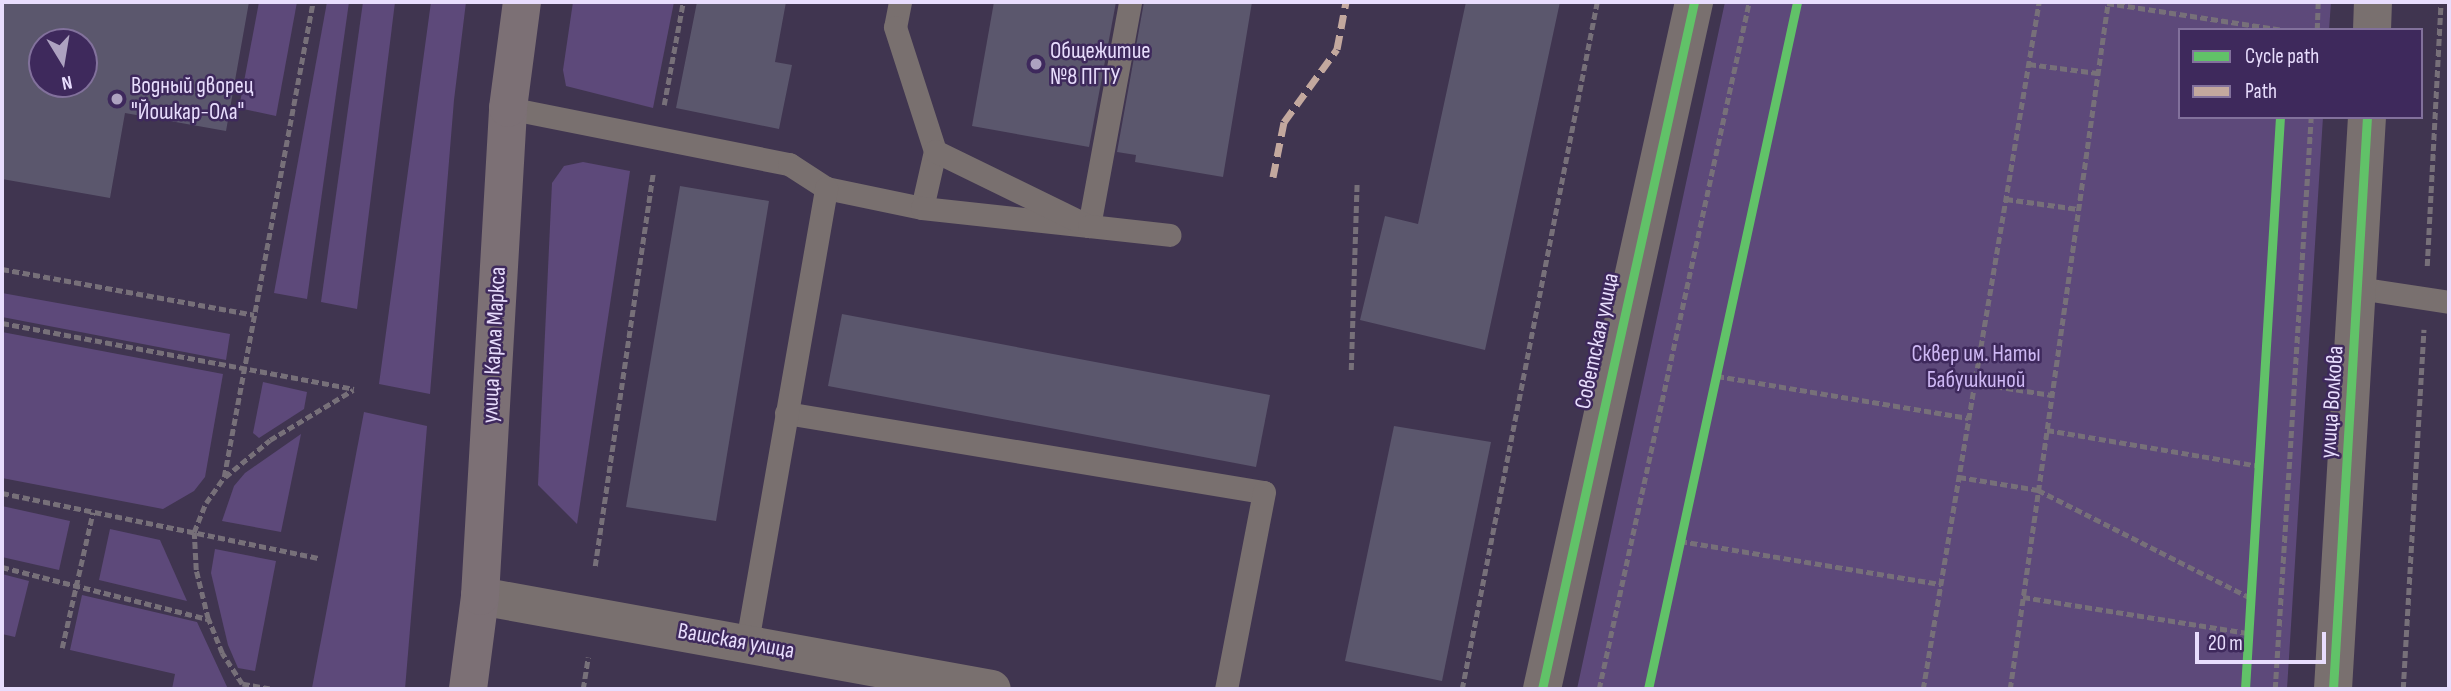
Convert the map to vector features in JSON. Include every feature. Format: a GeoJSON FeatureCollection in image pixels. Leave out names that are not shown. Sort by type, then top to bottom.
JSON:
{"type":"FeatureCollection","features":[{"type":"Feature","properties":{"kind":"main road","name":"улица Карла Маркса"},"geometry":{"type":"LineString","coordinates":[[468,689],[480,596],[508,107],[522,2]]}},
{"type":"Feature","properties":{"kind":"street","name":"Советская улица"},"geometry":{"type":"LineString","coordinates":[[1542,689],[1694,2]]}},
{"type":"Feature","properties":{"kind":"street"},"geometry":{"type":"LineString","coordinates":[[2372,28],[2373,2]]}},
{"type":"Feature","properties":{"kind":"street","name":"улица Волкова"},"geometry":{"type":"LineString","coordinates":[[2333,689],[2367,119]]}},
{"type":"Feature","properties":{"kind":"street","name":"Вашская улица"},"geometry":{"type":"LineString","coordinates":[[480,596],[747,642],[992,689]]}},
{"type":"Feature","properties":{"kind":"lane"},"geometry":{"type":"LineString","coordinates":[[900,2],[895,27],[935,151],[922,208]]}},
{"type":"Feature","properties":{"kind":"lane"},"geometry":{"type":"LineString","coordinates":[[1088,226],[1130,2]]}},
{"type":"Feature","properties":{"kind":"lane"},"geometry":{"type":"LineString","coordinates":[[508,107],[789,164],[826,188],[922,208],[1170,235]]}},
{"type":"Feature","properties":{"kind":"lane"},"geometry":{"type":"LineString","coordinates":[[935,151],[1088,226]]}},
{"type":"Feature","properties":{"kind":"lane"},"geometry":{"type":"LineString","coordinates":[[747,642],[826,188]]}},
{"type":"Feature","properties":{"kind":"lane"},"geometry":{"type":"LineString","coordinates":[[2358,288],[2449,302]]}},
{"type":"Feature","properties":{"kind":"lane"},"geometry":{"type":"LineString","coordinates":[[786,413],[1264,492],[1226,689]]}},
{"type":"Feature","properties":{"kind":"path"},"geometry":{"type":"LineString","coordinates":[[224,477],[313,2]]}},
{"type":"Feature","properties":{"kind":"path"},"geometry":{"type":"LineString","coordinates":[[596,566],[658,138],[683,2]]}},
{"type":"Feature","properties":{"kind":"path"},"geometry":{"type":"LineString","coordinates":[[1462,689],[1597,2]]}},
{"type":"Feature","properties":{"kind":"path"},"geometry":{"type":"LineString","coordinates":[[1599,689],[1749,2]]}},
{"type":"Feature","properties":{"kind":"path"},"geometry":{"type":"LineString","coordinates":[[1923,689],[2039,2]]}},
{"type":"Feature","properties":{"kind":"path"},"geometry":{"type":"LineString","coordinates":[[2317,28],[2318,2]]}},
{"type":"Feature","properties":{"kind":"path"},"geometry":{"type":"LineString","coordinates":[[2403,689],[2441,2]]}},
{"type":"Feature","properties":{"kind":"path"},"geometry":{"type":"LineString","coordinates":[[2010,689],[2108,3],[2285,27]]}},
{"type":"Feature","properties":{"kind":"path"},"geometry":{"type":"LineString","coordinates":[[2029,64],[2097,73]]}},
{"type":"Feature","properties":{"kind":"path"},"geometry":{"type":"LineString","coordinates":[[2276,689],[2311,119]]}},
{"type":"Feature","properties":{"kind":"path"},"geometry":{"type":"LineString","coordinates":[[1351,370],[1357,183]]}},
{"type":"Feature","properties":{"kind":"path"},"geometry":{"type":"LineString","coordinates":[[2006,198],[2078,209]]}},
{"type":"Feature","properties":{"kind":"path"},"geometry":{"type":"LineString","coordinates":[[2,269],[254,315]]}},
{"type":"Feature","properties":{"kind":"path"},"geometry":{"type":"LineString","coordinates":[[2,323],[354,389],[270,440],[224,477],[206,503],[194,532],[195,570],[208,619],[222,653],[242,684],[270,689]]}},
{"type":"Feature","properties":{"kind":"path"},"geometry":{"type":"LineString","coordinates":[[1714,389],[1720,363]]}},
{"type":"Feature","properties":{"kind":"path"},"geometry":{"type":"LineString","coordinates":[[1717,376],[1969,418]]}},
{"type":"Feature","properties":{"kind":"path"},"geometry":{"type":"LineString","coordinates":[[1975,383],[2052,395]]}},
{"type":"Feature","properties":{"kind":"path"},"geometry":{"type":"LineString","coordinates":[[2047,430],[2259,466]]}},
{"type":"Feature","properties":{"kind":"path"},"geometry":{"type":"LineString","coordinates":[[2258,479],[2260,452]]}},
{"type":"Feature","properties":{"kind":"path"},"geometry":{"type":"LineString","coordinates":[[1959,477],[2038,490],[2251,598]]}},
{"type":"Feature","properties":{"kind":"path"},"geometry":{"type":"LineString","coordinates":[[2,493],[318,558]]}},
{"type":"Feature","properties":{"kind":"path"},"geometry":{"type":"LineString","coordinates":[[62,648],[93,512]]}},
{"type":"Feature","properties":{"kind":"path"},"geometry":{"type":"LineString","coordinates":[[1678,554],[1683,528]]}},
{"type":"Feature","properties":{"kind":"path"},"geometry":{"type":"LineString","coordinates":[[1681,541],[1941,584]]}},
{"type":"Feature","properties":{"kind":"path"},"geometry":{"type":"LineString","coordinates":[[2,567],[208,619]]}},
{"type":"Feature","properties":{"kind":"path"},"geometry":{"type":"LineString","coordinates":[[2250,610],[2252,585]]}},
{"type":"Feature","properties":{"kind":"path"},"geometry":{"type":"LineString","coordinates":[[2023,597],[2249,633]]}},
{"type":"Feature","properties":{"kind":"path"},"geometry":{"type":"LineString","coordinates":[[2248,647],[2249,622]]}},
{"type":"Feature","properties":{"kind":"path"},"geometry":{"type":"LineString","coordinates":[[583,689],[588,660]]}},
{"type":"Feature","properties":{"kind":"green space"},"geometry":{"type":"Polygon","coordinates":[[[259,2],[297,2],[276,116],[239,108],[259,2]]]}},
{"type":"Feature","properties":{"kind":"green space"},"geometry":{"type":"Polygon","coordinates":[[[327,2],[349,2],[307,299],[274,293],[327,2]]]}},
{"type":"Feature","properties":{"kind":"green space"},"geometry":{"type":"Polygon","coordinates":[[[363,2],[395,2],[357,309],[321,302],[363,2]]]}},
{"type":"Feature","properties":{"kind":"green space"},"geometry":{"type":"Polygon","coordinates":[[[431,2],[466,2],[454,100],[430,394],[379,384],[431,2]]]}},
{"type":"Feature","properties":{"kind":"green space"},"geometry":{"type":"Polygon","coordinates":[[[573,2],[674,2],[653,108],[566,86],[563,70],[573,2]]]}},
{"type":"Feature","properties":{"kind":"green space","name":"Сквер им. Наты Бабушкиной"},"geometry":{"type":"Polygon","coordinates":[[[1725,2],[2331,2],[2329,28],[2178,28],[2178,119],[2323,119],[2287,689],[1577,689],[1725,2]]]}},
{"type":"Feature","properties":{"kind":"green space"},"geometry":{"type":"Polygon","coordinates":[[[583,162],[630,171],[577,524],[538,485],[552,183],[564,166],[583,162]]]}},
{"type":"Feature","properties":{"kind":"green space"},"geometry":{"type":"Polygon","coordinates":[[[2,293],[230,334],[226,360],[2,317],[2,293]]]}},
{"type":"Feature","properties":{"kind":"green space"},"geometry":{"type":"Polygon","coordinates":[[[2,332],[223,374],[205,477],[194,491],[163,509],[2,478],[2,332]]]}},
{"type":"Feature","properties":{"kind":"green space"},"geometry":{"type":"Polygon","coordinates":[[[263,382],[307,392],[304,409],[259,438],[253,433],[263,382]]]}},
{"type":"Feature","properties":{"kind":"green space"},"geometry":{"type":"Polygon","coordinates":[[[364,412],[427,426],[405,689],[312,688],[364,412]]]}},
{"type":"Feature","properties":{"kind":"green space"},"geometry":{"type":"Polygon","coordinates":[[[301,434],[281,532],[222,521],[234,486],[245,473],[301,434]]]}},
{"type":"Feature","properties":{"kind":"green space"},"geometry":{"type":"Polygon","coordinates":[[[2,506],[70,521],[59,570],[2,557],[2,506]]]}},
{"type":"Feature","properties":{"kind":"green space"},"geometry":{"type":"Polygon","coordinates":[[[110,529],[160,540],[187,601],[99,580],[110,529]]]}},
{"type":"Feature","properties":{"kind":"green space"},"geometry":{"type":"Polygon","coordinates":[[[215,549],[276,561],[255,671],[238,668],[228,645],[211,573],[215,549]]]}},
{"type":"Feature","properties":{"kind":"green space"},"geometry":{"type":"Polygon","coordinates":[[[2,574],[29,581],[15,637],[2,634],[2,574]]]}},
{"type":"Feature","properties":{"kind":"green space"},"geometry":{"type":"Polygon","coordinates":[[[82,595],[197,622],[228,689],[172,689],[175,674],[70,650],[82,595]]]}},
{"type":"Feature","properties":{"kind":"building","name":"Водный дворец \"Йошкар-Ола\""},"geometry":{"type":"Polygon","coordinates":[[[2,2],[249,2],[226,131],[125,113],[110,198],[2,179],[2,2]]]}},
{"type":"Feature","properties":{"kind":"building"},"geometry":{"type":"Polygon","coordinates":[[[697,2],[786,2],[775,62],[792,65],[779,129],[676,108],[697,2]]]}},
{"type":"Feature","properties":{"kind":"building","name":"Общежитие №8 ПГТУ"},"geometry":{"type":"Polygon","coordinates":[[[994,2],[1116,2],[1089,147],[972,126],[994,2]]]}},
{"type":"Feature","properties":{"kind":"building"},"geometry":{"type":"Polygon","coordinates":[[[1144,2],[1252,2],[1223,177],[1135,162],[1136,155],[1117,152],[1144,2]]]}},
{"type":"Feature","properties":{"kind":"building"},"geometry":{"type":"Polygon","coordinates":[[[1466,2],[1560,2],[1485,350],[1360,320],[1385,216],[1418,224],[1466,2]]]}},
{"type":"Feature","properties":{"kind":"building"},"geometry":{"type":"Polygon","coordinates":[[[680,186],[769,201],[716,521],[626,507],[680,186]]]}},
{"type":"Feature","properties":{"kind":"building"},"geometry":{"type":"Polygon","coordinates":[[[842,314],[1270,395],[1256,467],[828,386],[842,314]]]}},
{"type":"Feature","properties":{"kind":"building"},"geometry":{"type":"Polygon","coordinates":[[[1394,426],[1491,442],[1442,681],[1345,661],[1394,426]]]}},
{"type":"Feature","properties":{"kind":"marked path"},"geometry":{"type":"LineString","coordinates":[[1273,177],[1284,122],[1337,49],[1346,2]]}},
{"type":"Feature","properties":{"kind":"cycle path"},"geometry":{"type":"LineString","coordinates":[[1542,689],[1694,2]]}},
{"type":"Feature","properties":{"kind":"cycle path"},"geometry":{"type":"LineString","coordinates":[[1648,689],[1797,2]]}},
{"type":"Feature","properties":{"kind":"cycle path"},"geometry":{"type":"LineString","coordinates":[[2245,689],[2280,119]]}},
{"type":"Feature","properties":{"kind":"cycle path"},"geometry":{"type":"LineString","coordinates":[[2333,689],[2367,119]]}},
{"type":"Feature","properties":{"kind":"place","name":"Общежитие №8 ПГТУ"},"geometry":{"type":"Point","coordinates":[1036,64]}},
{"type":"Feature","properties":{"kind":"place","name":"Водный дворец \"Йошкар-Ола\""},"geometry":{"type":"Point","coordinates":[117,99]}}]}
